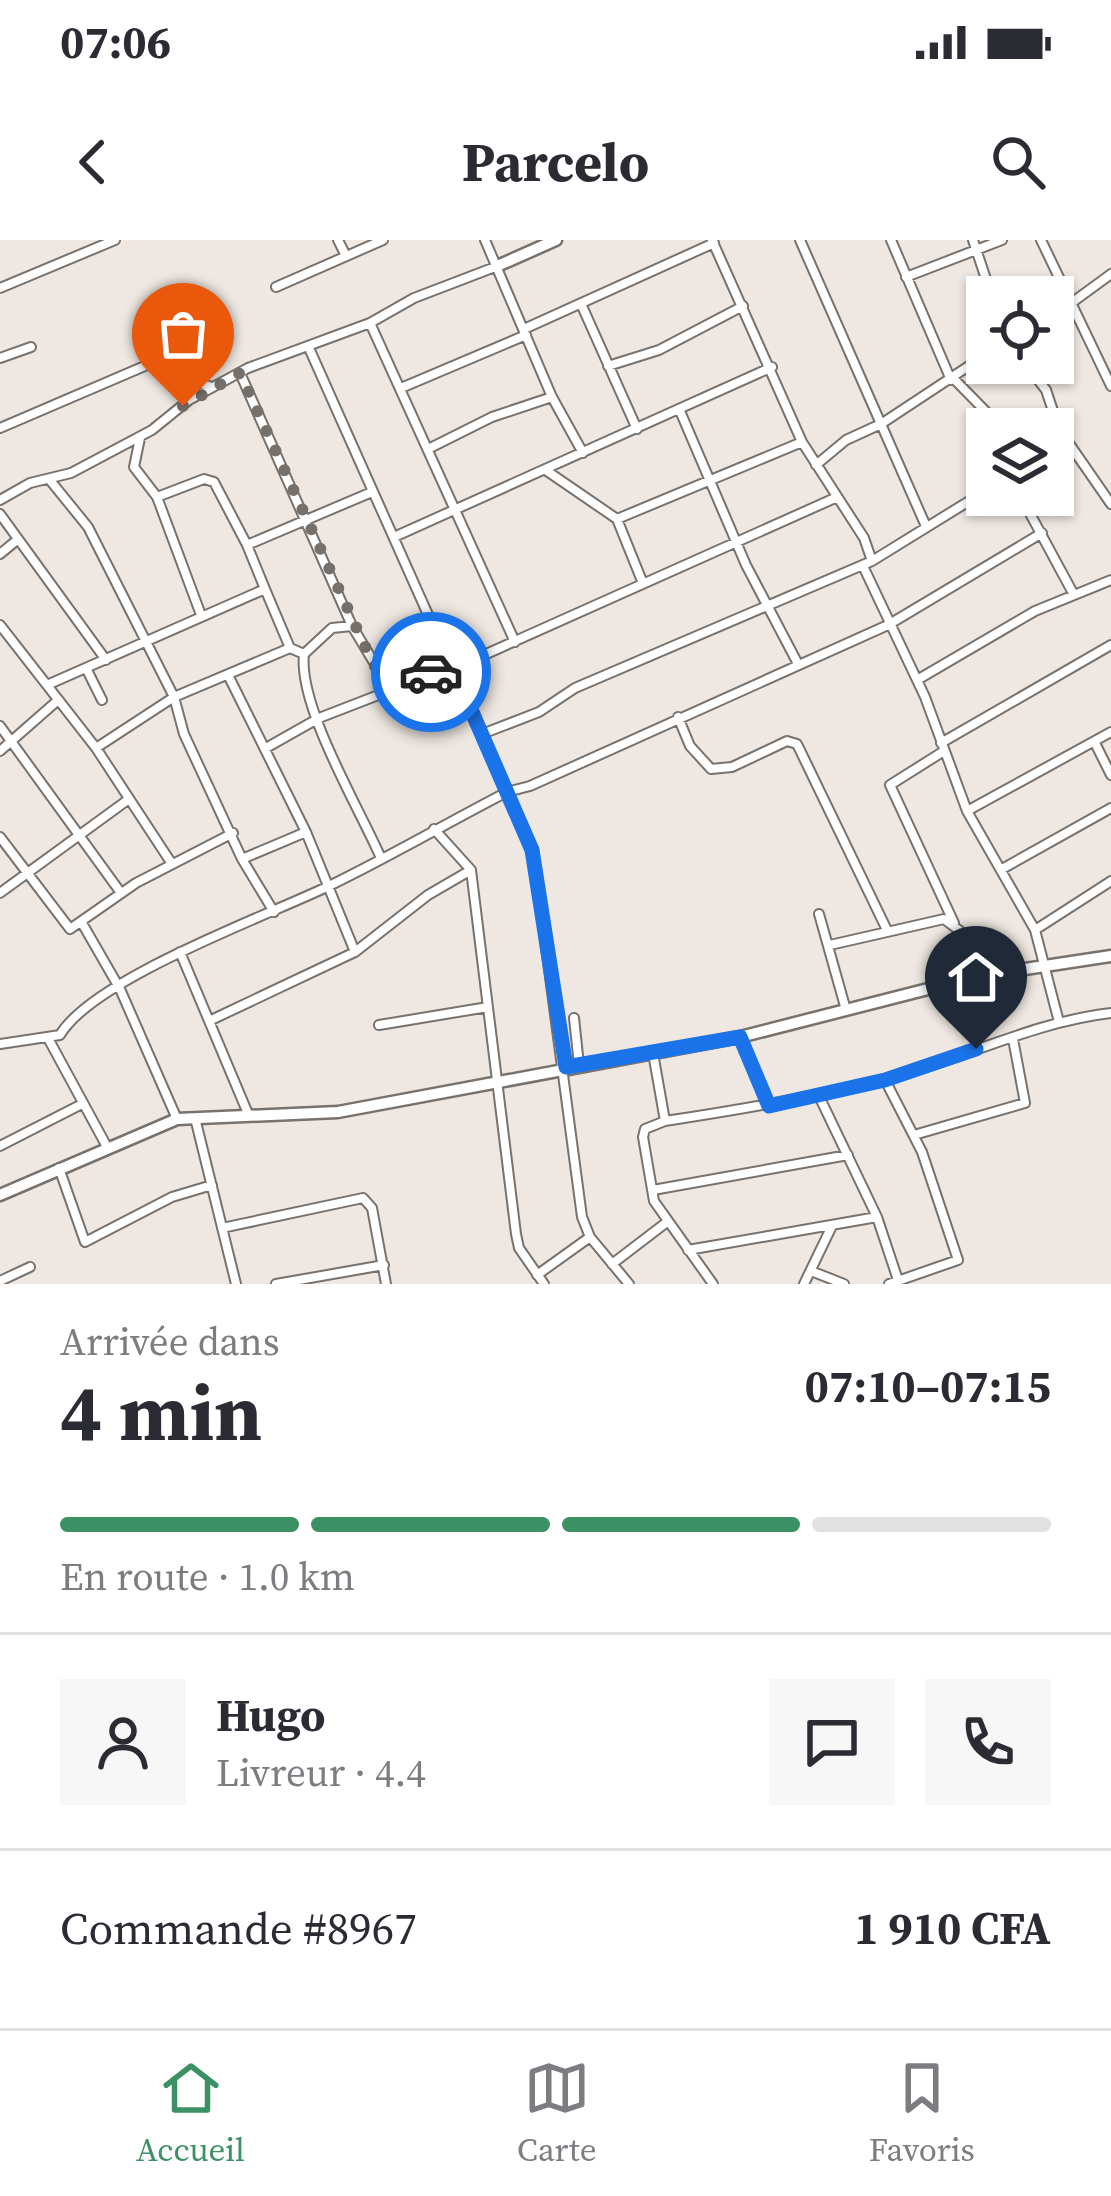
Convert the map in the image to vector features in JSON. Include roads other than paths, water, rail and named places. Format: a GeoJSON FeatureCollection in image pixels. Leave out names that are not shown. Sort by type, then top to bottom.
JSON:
{"type":"FeatureCollection","features":[{"type":"Feature","properties":{"kind":"street"},"geometry":{"type":"LineString","coordinates":[[338,240],[346,256]]}},
{"type":"Feature","properties":{"kind":"street"},"geometry":{"type":"LineString","coordinates":[[277,287],[383,240]]}},
{"type":"Feature","properties":{"kind":"street"},"geometry":{"type":"LineString","coordinates":[[485,240],[552,397],[583,453]]}},
{"type":"Feature","properties":{"kind":"street"},"geometry":{"type":"LineString","coordinates":[[0,500],[140,436],[240,373],[370,323],[414,298],[556,240]]}},
{"type":"Feature","properties":{"kind":"street"},"geometry":{"type":"LineString","coordinates":[[800,240],[925,524]]}},
{"type":"Feature","properties":{"kind":"street"},"geometry":{"type":"LineString","coordinates":[[891,240],[952,380],[982,408]]}},
{"type":"Feature","properties":{"kind":"street"},"geometry":{"type":"LineString","coordinates":[[973,240],[984,276]]}},
{"type":"Feature","properties":{"kind":"street"},"geometry":{"type":"LineString","coordinates":[[906,278],[1002,240]]}},
{"type":"Feature","properties":{"kind":"street"},"geometry":{"type":"LineString","coordinates":[[1041,240],[1057,276]]}},
{"type":"Feature","properties":{"kind":"street"},"geometry":{"type":"LineString","coordinates":[[0,288],[108,241]]}},
{"type":"Feature","properties":{"kind":"street"},"geometry":{"type":"LineString","coordinates":[[401,388],[713,242],[802,442],[864,538],[867,563],[888,625],[917,680],[967,812],[1035,930],[1058,1022]]}},
{"type":"Feature","properties":{"kind":"street"},"geometry":{"type":"LineString","coordinates":[[1074,301],[1111,274]]}},
{"type":"Feature","properties":{"kind":"street"},"geometry":{"type":"LineString","coordinates":[[582,306],[637,429]]}},
{"type":"Feature","properties":{"kind":"street"},"geometry":{"type":"LineString","coordinates":[[608,366],[659,350],[743,306]]}},
{"type":"Feature","properties":{"kind":"street"},"geometry":{"type":"LineString","coordinates":[[1074,312],[1111,386]]}},
{"type":"Feature","properties":{"kind":"street"},"geometry":{"type":"LineString","coordinates":[[370,323],[515,642]]}},
{"type":"Feature","properties":{"kind":"street"},"geometry":{"type":"LineString","coordinates":[[0,358],[31,347]]}},
{"type":"Feature","properties":{"kind":"street"},"geometry":{"type":"LineString","coordinates":[[308,348],[532,850],[572,1066]]}},
{"type":"Feature","properties":{"kind":"street"},"geometry":{"type":"LineString","coordinates":[[1100,363],[1111,358]]}},
{"type":"Feature","properties":{"kind":"street"},"geometry":{"type":"LineString","coordinates":[[0,428],[161,359],[175,360],[189,378],[212,388]]}},
{"type":"Feature","properties":{"kind":"street"},"geometry":{"type":"LineString","coordinates":[[394,537],[772,367]]}},
{"type":"Feature","properties":{"kind":"street"},"geometry":{"type":"LineString","coordinates":[[816,465],[846,440],[881,424],[966,370]]}},
{"type":"Feature","properties":{"kind":"street"},"geometry":{"type":"LineString","coordinates":[[240,373],[352,626],[379,671],[412,682]]}},
{"type":"Feature","properties":{"kind":"street"},"geometry":{"type":"LineString","coordinates":[[430,448],[492,417],[552,397]]}},
{"type":"Feature","properties":{"kind":"street"},"geometry":{"type":"LineString","coordinates":[[680,411],[797,662]]}},
{"type":"Feature","properties":{"kind":"street"},"geometry":{"type":"LineString","coordinates":[[140,436],[134,467],[157,497],[201,615]]}},
{"type":"Feature","properties":{"kind":"street"},"geometry":{"type":"LineString","coordinates":[[616,519],[802,442]]}},
{"type":"Feature","properties":{"kind":"street"},"geometry":{"type":"LineString","coordinates":[[1074,449],[1111,504]]}},
{"type":"Feature","properties":{"kind":"street"},"geometry":{"type":"LineString","coordinates":[[547,471],[616,519],[641,581]]}},
{"type":"Feature","properties":{"kind":"street"},"geometry":{"type":"LineString","coordinates":[[49,479],[88,527],[174,697],[184,734],[242,859],[274,912]]}},
{"type":"Feature","properties":{"kind":"street"},"geometry":{"type":"LineString","coordinates":[[157,497],[204,479],[214,482],[247,545],[290,648],[304,654]]}},
{"type":"Feature","properties":{"kind":"street"},"geometry":{"type":"LineString","coordinates":[[247,545],[372,492]]}},
{"type":"Feature","properties":{"kind":"street"},"geometry":{"type":"LineString","coordinates":[[266,748],[319,718],[515,642],[641,581],[835,498]]}},
{"type":"Feature","properties":{"kind":"street"},"geometry":{"type":"LineString","coordinates":[[482,734],[867,563],[966,502]]}},
{"type":"Feature","properties":{"kind":"street"},"geometry":{"type":"LineString","coordinates":[[0,514],[106,659]]}},
{"type":"Feature","properties":{"kind":"street"},"geometry":{"type":"LineString","coordinates":[[1032,516],[1074,595]]}},
{"type":"Feature","properties":{"kind":"street"},"geometry":{"type":"LineString","coordinates":[[0,1044],[60,1035],[72,1013],[180,952],[330,885],[507,792],[530,786],[888,625],[1042,533]]}},
{"type":"Feature","properties":{"kind":"street"},"geometry":{"type":"LineString","coordinates":[[0,554],[18,539]]}},
{"type":"Feature","properties":{"kind":"street"},"geometry":{"type":"LineString","coordinates":[[917,680],[1036,611],[1111,580]]}},
{"type":"Feature","properties":{"kind":"street"},"geometry":{"type":"LineString","coordinates":[[47,685],[265,589]]}},
{"type":"Feature","properties":{"kind":"street"},"geometry":{"type":"LineString","coordinates":[[0,626],[96,748],[172,864]]}},
{"type":"Feature","properties":{"kind":"street"},"geometry":{"type":"LineString","coordinates":[[352,626],[332,628],[304,654],[303,670],[380,856]]}},
{"type":"Feature","properties":{"kind":"street"},"geometry":{"type":"LineString","coordinates":[[979,976],[890,785],[943,747],[1111,645]]}},
{"type":"Feature","properties":{"kind":"street"},"geometry":{"type":"LineString","coordinates":[[96,748],[174,697],[290,648]]}},
{"type":"Feature","properties":{"kind":"street"},"geometry":{"type":"LineString","coordinates":[[87,670],[102,700]]}},
{"type":"Feature","properties":{"kind":"street"},"geometry":{"type":"LineString","coordinates":[[228,675],[306,832],[356,952]]}},
{"type":"Feature","properties":{"kind":"street"},"geometry":{"type":"LineString","coordinates":[[0,751],[57,700]]}},
{"type":"Feature","properties":{"kind":"street"},"geometry":{"type":"LineString","coordinates":[[678,717],[690,746],[711,769],[732,767],[788,741],[797,744],[887,930]]}},
{"type":"Feature","properties":{"kind":"street"},"geometry":{"type":"LineString","coordinates":[[0,726],[121,893]]}},
{"type":"Feature","properties":{"kind":"street"},"geometry":{"type":"LineString","coordinates":[[967,812],[1111,732]]}},
{"type":"Feature","properties":{"kind":"street"},"geometry":{"type":"LineString","coordinates":[[1095,743],[1111,775]]}},
{"type":"Feature","properties":{"kind":"street"},"geometry":{"type":"LineString","coordinates":[[0,893],[129,800]]}},
{"type":"Feature","properties":{"kind":"street"},"geometry":{"type":"LineString","coordinates":[[1002,869],[1111,808]]}},
{"type":"Feature","properties":{"kind":"street"},"geometry":{"type":"LineString","coordinates":[[434,830],[471,870],[501,1080],[515,1234],[541,1280],[590,1237]]}},
{"type":"Feature","properties":{"kind":"street"},"geometry":{"type":"LineString","coordinates":[[0,837],[62,924],[70,928],[121,893],[233,832]]}},
{"type":"Feature","properties":{"kind":"street"},"geometry":{"type":"LineString","coordinates":[[242,859],[306,832]]}},
{"type":"Feature","properties":{"kind":"street"},"geometry":{"type":"LineString","coordinates":[[209,1021],[356,952],[428,895],[471,870]]}},
{"type":"Feature","properties":{"kind":"street"},"geometry":{"type":"LineString","coordinates":[[1035,930],[1111,881]]}},
{"type":"Feature","properties":{"kind":"street"},"geometry":{"type":"LineString","coordinates":[[819,914],[846,1011]]}},
{"type":"Feature","properties":{"kind":"street"},"geometry":{"type":"LineString","coordinates":[[830,945],[934,917],[954,923]]}},
{"type":"Feature","properties":{"kind":"street"},"geometry":{"type":"LineString","coordinates":[[82,923],[120,988],[178,1119]]}},
{"type":"Feature","properties":{"kind":"street"},"geometry":{"type":"LineString","coordinates":[[180,952],[250,1117]]}},
{"type":"Feature","properties":{"kind":"street"},"geometry":{"type":"LineString","coordinates":[[0,1196],[106,1145],[178,1119],[338,1112],[740,1037],[979,976],[1111,956]]}},
{"type":"Feature","properties":{"kind":"street"},"geometry":{"type":"LineString","coordinates":[[379,1024],[488,1007]]}},
{"type":"Feature","properties":{"kind":"street"},"geometry":{"type":"LineString","coordinates":[[713,1284],[667,1222],[652,1190],[645,1129],[665,1121],[769,1106],[885,1080],[1058,1022],[1111,1013]]}},
{"type":"Feature","properties":{"kind":"street"},"geometry":{"type":"LineString","coordinates":[[574,1018],[578,1193],[590,1237],[629,1284]]}},
{"type":"Feature","properties":{"kind":"street"},"geometry":{"type":"LineString","coordinates":[[740,1037],[769,1106]]}},
{"type":"Feature","properties":{"kind":"street"},"geometry":{"type":"LineString","coordinates":[[914,1135],[1025,1103],[1013,1039]]}},
{"type":"Feature","properties":{"kind":"street"},"geometry":{"type":"LineString","coordinates":[[49,1040],[106,1145]]}},
{"type":"Feature","properties":{"kind":"street"},"geometry":{"type":"LineString","coordinates":[[653,1053],[665,1121]]}},
{"type":"Feature","properties":{"kind":"street"},"geometry":{"type":"LineString","coordinates":[[818,1094],[877,1217],[894,1282],[958,1263],[914,1135],[885,1080]]}},
{"type":"Feature","properties":{"kind":"street"},"geometry":{"type":"LineString","coordinates":[[0,1146],[82,1103]]}},
{"type":"Feature","properties":{"kind":"street"},"geometry":{"type":"LineString","coordinates":[[195,1118],[236,1284]]}},
{"type":"Feature","properties":{"kind":"street"},"geometry":{"type":"LineString","coordinates":[[652,1190],[848,1155]]}},
{"type":"Feature","properties":{"kind":"street"},"geometry":{"type":"LineString","coordinates":[[58,1167],[85,1242],[172,1197],[212,1185]]}},
{"type":"Feature","properties":{"kind":"street"},"geometry":{"type":"LineString","coordinates":[[222,1228],[363,1198],[372,1208],[386,1284]]}},
{"type":"Feature","properties":{"kind":"street"},"geometry":{"type":"LineString","coordinates":[[688,1250],[877,1217]]}},
{"type":"Feature","properties":{"kind":"street"},"geometry":{"type":"LineString","coordinates":[[613,1264],[667,1222]]}},
{"type":"Feature","properties":{"kind":"street"},"geometry":{"type":"LineString","coordinates":[[804,1284],[831,1227]]}},
{"type":"Feature","properties":{"kind":"street"},"geometry":{"type":"LineString","coordinates":[[276,1284],[384,1264]]}},
{"type":"Feature","properties":{"kind":"street"},"geometry":{"type":"LineString","coordinates":[[0,1281],[12,1280],[30,1267]]}},
{"type":"Feature","properties":{"kind":"street"},"geometry":{"type":"LineString","coordinates":[[811,1271],[844,1284]]}}]}
